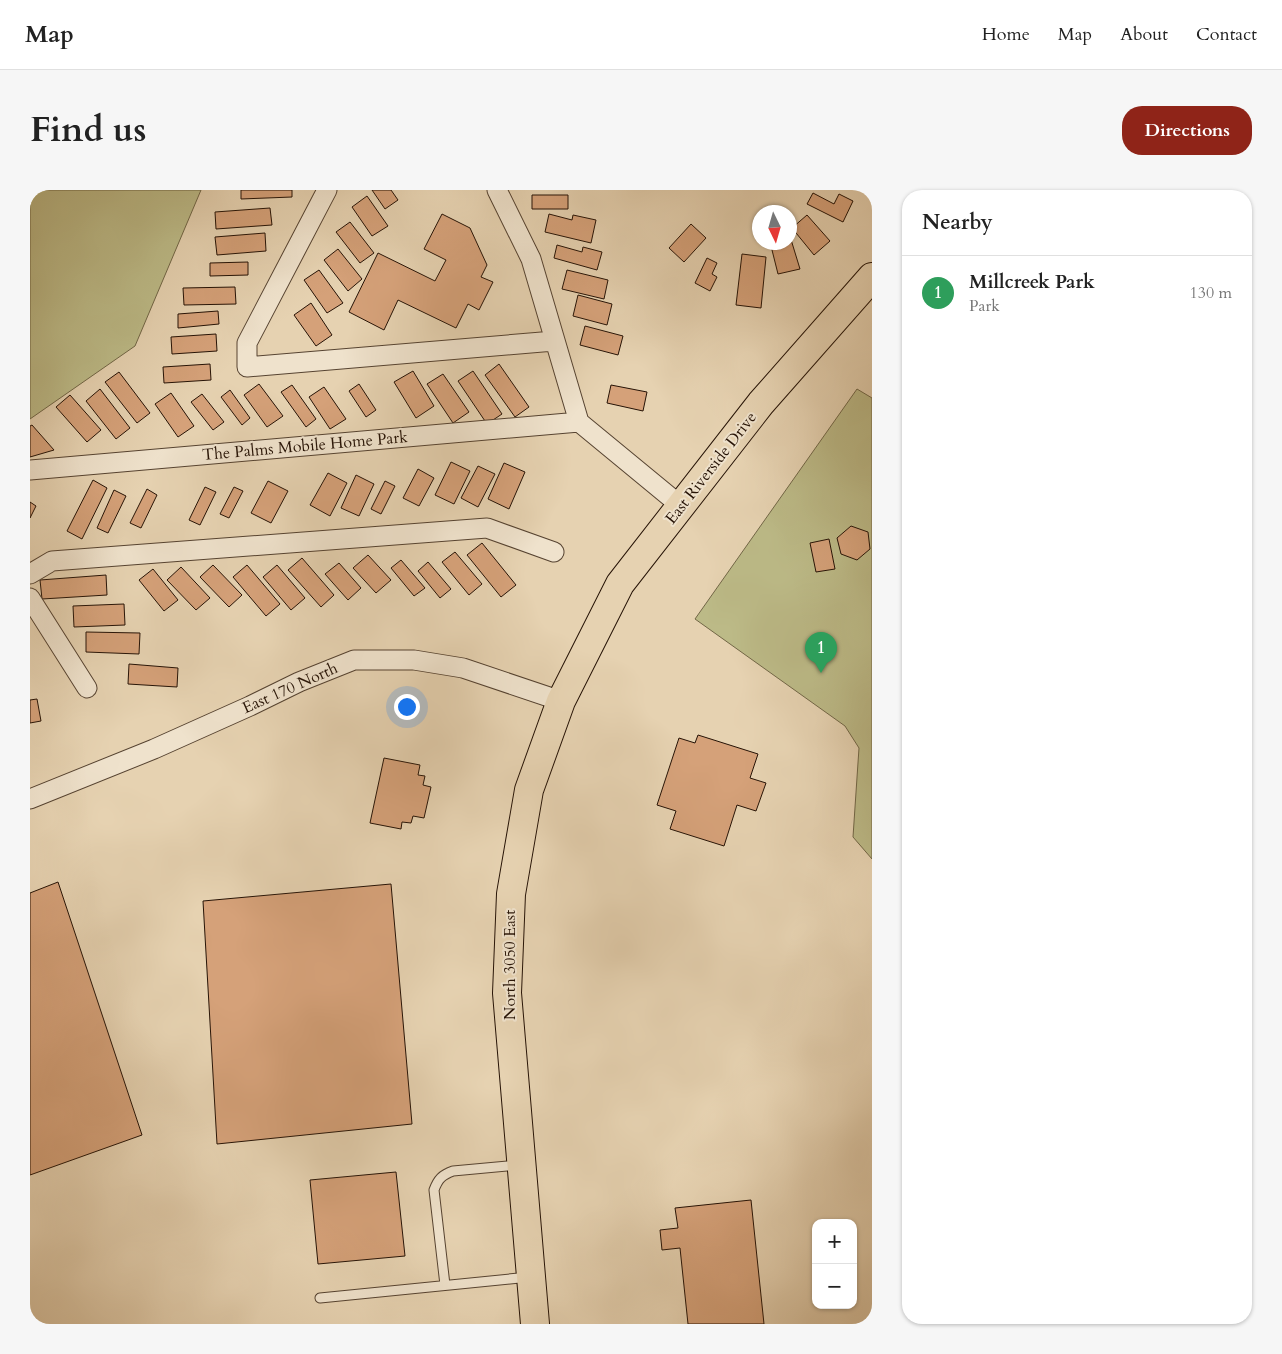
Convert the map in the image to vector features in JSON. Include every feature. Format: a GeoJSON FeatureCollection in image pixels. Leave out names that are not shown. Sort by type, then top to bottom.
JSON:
{"type":"FeatureCollection","features":[{"type":"Feature","properties":{"kind":"main road","name":"East Riverside Drive"},"geometry":{"type":"LineString","coordinates":[[574,676],[620,584],[761,403],[872,277]]}},
{"type":"Feature","properties":{"kind":"main road","name":"North 3050 East"},"geometry":{"type":"LineString","coordinates":[[535,1324],[507,993],[511,894],[529,790],[561,701],[574,676]]}},
{"type":"Feature","properties":{"kind":"street"},"geometry":{"type":"LineString","coordinates":[[326,190],[247,343],[247,367],[554,341]]}},
{"type":"Feature","properties":{"kind":"street"},"geometry":{"type":"LineString","coordinates":[[497,190],[531,259],[579,422],[681,506]]}},
{"type":"Feature","properties":{"kind":"street","name":"The Palms Mobile Home Park"},"geometry":{"type":"LineString","coordinates":[[30,470],[579,422]]}},
{"type":"Feature","properties":{"kind":"street"},"geometry":{"type":"LineString","coordinates":[[30,574],[52,561],[487,528],[554,552]]}},
{"type":"Feature","properties":{"kind":"street"},"geometry":{"type":"LineString","coordinates":[[30,598],[87,688]]}},
{"type":"Feature","properties":{"kind":"street","name":"East 170 North"},"geometry":{"type":"LineString","coordinates":[[30,799],[154,749],[299,682],[354,660],[414,660],[463,668],[561,701]]}},
{"type":"Feature","properties":{"kind":"lane"},"geometry":{"type":"LineString","coordinates":[[445,1285],[434,1190],[438,1180],[444,1174],[453,1172],[522,1164]]}},
{"type":"Feature","properties":{"kind":"lane"},"geometry":{"type":"LineString","coordinates":[[320,1298],[531,1276]]}},
{"type":"Feature","properties":{"kind":"shaded area"},"geometry":{"type":"Polygon","coordinates":[[[30,190],[201,190],[135,346],[30,419],[30,190]]]}},
{"type":"Feature","properties":{"kind":"shaded area"},"geometry":{"type":"Polygon","coordinates":[[[857,389],[872,398],[872,859],[853,837],[859,748],[845,726],[695,619],[857,389]]]}},
{"type":"Feature","properties":{"kind":"building"},"geometry":{"type":"Polygon","coordinates":[[[241,190],[292,190],[292,197],[241,199],[241,190]]]}},
{"type":"Feature","properties":{"kind":"building"},"geometry":{"type":"Polygon","coordinates":[[[372,190],[391,190],[398,200],[385,209],[372,190]]]}},
{"type":"Feature","properties":{"kind":"building"},"geometry":{"type":"Polygon","coordinates":[[[813,193],[834,204],[839,194],[853,201],[843,222],[807,204],[813,193]]]}},
{"type":"Feature","properties":{"kind":"building"},"geometry":{"type":"Polygon","coordinates":[[[532,195],[568,195],[568,209],[532,209],[532,195]]]}},
{"type":"Feature","properties":{"kind":"building"},"geometry":{"type":"Polygon","coordinates":[[[367,196],[388,226],[372,236],[352,207],[367,196]]]}},
{"type":"Feature","properties":{"kind":"building"},"geometry":{"type":"Polygon","coordinates":[[[270,208],[272,225],[216,229],[215,212],[270,208]]]}},
{"type":"Feature","properties":{"kind":"building"},"geometry":{"type":"Polygon","coordinates":[[[442,214],[470,228],[487,265],[481,277],[493,282],[479,310],[468,304],[456,328],[398,300],[384,330],[349,312],[378,253],[435,281],[446,260],[424,249],[442,214]]]}},
{"type":"Feature","properties":{"kind":"building"},"geometry":{"type":"Polygon","coordinates":[[[549,214],[572,220],[573,215],[596,220],[591,243],[545,232],[549,214]]]}},
{"type":"Feature","properties":{"kind":"building"},"geometry":{"type":"Polygon","coordinates":[[[807,215],[830,241],[814,255],[797,234],[797,224],[807,215]]]}},
{"type":"Feature","properties":{"kind":"building"},"geometry":{"type":"Polygon","coordinates":[[[350,222],[374,253],[360,263],[336,232],[350,222]]]}},
{"type":"Feature","properties":{"kind":"building"},"geometry":{"type":"Polygon","coordinates":[[[691,224],[706,238],[684,262],[669,248],[691,224]]]}},
{"type":"Feature","properties":{"kind":"building"},"geometry":{"type":"Polygon","coordinates":[[[265,233],[266,251],[217,255],[215,237],[265,233]]]}},
{"type":"Feature","properties":{"kind":"building"},"geometry":{"type":"Polygon","coordinates":[[[557,245],[582,252],[583,247],[602,252],[597,270],[554,258],[557,245]]]}},
{"type":"Feature","properties":{"kind":"building"},"geometry":{"type":"Polygon","coordinates":[[[338,249],[362,279],[348,291],[324,260],[338,249]]]}},
{"type":"Feature","properties":{"kind":"building"},"geometry":{"type":"Polygon","coordinates":[[[772,250],[794,250],[800,269],[778,274],[772,250]]]}},
{"type":"Feature","properties":{"kind":"building"},"geometry":{"type":"Polygon","coordinates":[[[742,254],[766,257],[761,308],[736,305],[742,254]]]}},
{"type":"Feature","properties":{"kind":"building"},"geometry":{"type":"Polygon","coordinates":[[[707,258],[717,263],[712,274],[717,277],[710,291],[695,283],[707,258]]]}},
{"type":"Feature","properties":{"kind":"building"},"geometry":{"type":"Polygon","coordinates":[[[248,262],[248,275],[210,276],[210,263],[248,262]]]}},
{"type":"Feature","properties":{"kind":"building"},"geometry":{"type":"Polygon","coordinates":[[[319,270],[343,303],[327,313],[304,280],[319,270]]]}},
{"type":"Feature","properties":{"kind":"building"},"geometry":{"type":"Polygon","coordinates":[[[567,270],[608,280],[604,299],[562,289],[567,270]]]}},
{"type":"Feature","properties":{"kind":"building"},"geometry":{"type":"Polygon","coordinates":[[[235,287],[236,304],[184,305],[183,288],[235,287]]]}},
{"type":"Feature","properties":{"kind":"building"},"geometry":{"type":"Polygon","coordinates":[[[578,295],[612,304],[607,325],[573,316],[578,295]]]}},
{"type":"Feature","properties":{"kind":"building"},"geometry":{"type":"Polygon","coordinates":[[[311,303],[332,335],[316,346],[294,315],[311,303]]]}},
{"type":"Feature","properties":{"kind":"building"},"geometry":{"type":"Polygon","coordinates":[[[218,311],[219,324],[178,328],[178,314],[218,311]]]}},
{"type":"Feature","properties":{"kind":"building"},"geometry":{"type":"Polygon","coordinates":[[[585,326],[623,336],[618,355],[580,345],[585,326]]]}},
{"type":"Feature","properties":{"kind":"building"},"geometry":{"type":"Polygon","coordinates":[[[216,334],[217,351],[172,354],[171,337],[216,334]]]}},
{"type":"Feature","properties":{"kind":"building"},"geometry":{"type":"Polygon","coordinates":[[[210,364],[211,380],[164,383],[163,367],[210,364]]]}},
{"type":"Feature","properties":{"kind":"building"},"geometry":{"type":"Polygon","coordinates":[[[499,364],[529,407],[515,417],[485,375],[499,364]]]}},
{"type":"Feature","properties":{"kind":"building"},"geometry":{"type":"Polygon","coordinates":[[[413,371],[434,406],[416,418],[394,382],[413,371]]]}},
{"type":"Feature","properties":{"kind":"building"},"geometry":{"type":"Polygon","coordinates":[[[473,371],[502,414],[487,424],[458,381],[473,371]]]}},
{"type":"Feature","properties":{"kind":"building"},"geometry":{"type":"Polygon","coordinates":[[[119,372],[150,413],[137,423],[105,382],[119,372]]]}},
{"type":"Feature","properties":{"kind":"building"},"geometry":{"type":"Polygon","coordinates":[[[443,374],[469,412],[453,423],[427,384],[443,374]]]}},
{"type":"Feature","properties":{"kind":"building"},"geometry":{"type":"Polygon","coordinates":[[[259,384],[283,416],[267,427],[244,395],[259,384]]]}},
{"type":"Feature","properties":{"kind":"building"},"geometry":{"type":"Polygon","coordinates":[[[359,384],[376,410],[366,417],[349,391],[359,384]]]}},
{"type":"Feature","properties":{"kind":"building"},"geometry":{"type":"Polygon","coordinates":[[[292,385],[316,419],[306,427],[281,392],[292,385]]]}},
{"type":"Feature","properties":{"kind":"building"},"geometry":{"type":"Polygon","coordinates":[[[611,385],[647,392],[643,411],[607,403],[611,385]]]}},
{"type":"Feature","properties":{"kind":"building"},"geometry":{"type":"Polygon","coordinates":[[[324,387],[346,419],[330,429],[309,397],[324,387]]]}},
{"type":"Feature","properties":{"kind":"building"},"geometry":{"type":"Polygon","coordinates":[[[100,389],[130,428],[116,439],[86,401],[100,389]]]}},
{"type":"Feature","properties":{"kind":"building"},"geometry":{"type":"Polygon","coordinates":[[[230,390],[250,418],[242,425],[221,397],[230,390]]]}},
{"type":"Feature","properties":{"kind":"building"},"geometry":{"type":"Polygon","coordinates":[[[171,393],[194,426],[178,437],[155,404],[171,393]]]}},
{"type":"Feature","properties":{"kind":"building"},"geometry":{"type":"Polygon","coordinates":[[[202,394],[224,422],[213,430],[191,402],[202,394]]]}},
{"type":"Feature","properties":{"kind":"building"},"geometry":{"type":"Polygon","coordinates":[[[70,395],[101,430],[87,442],[56,407],[70,395]]]}},
{"type":"Feature","properties":{"kind":"building"},"geometry":{"type":"Polygon","coordinates":[[[32,425],[54,450],[30,457],[30,426],[32,425]]]}},
{"type":"Feature","properties":{"kind":"building"},"geometry":{"type":"Polygon","coordinates":[[[451,462],[470,471],[454,504],[435,495],[451,462]]]}},
{"type":"Feature","properties":{"kind":"building"},"geometry":{"type":"Polygon","coordinates":[[[504,463],[525,472],[509,509],[488,499],[504,463]]]}},
{"type":"Feature","properties":{"kind":"building"},"geometry":{"type":"Polygon","coordinates":[[[478,466],[495,474],[478,507],[461,498],[478,466]]]}},
{"type":"Feature","properties":{"kind":"building"},"geometry":{"type":"Polygon","coordinates":[[[418,469],[434,478],[419,506],[403,498],[418,469]]]}},
{"type":"Feature","properties":{"kind":"building"},"geometry":{"type":"Polygon","coordinates":[[[328,473],[347,483],[330,516],[310,505],[328,473]]]}},
{"type":"Feature","properties":{"kind":"building"},"geometry":{"type":"Polygon","coordinates":[[[356,475],[374,484],[359,516],[341,508],[356,475]]]}},
{"type":"Feature","properties":{"kind":"building"},"geometry":{"type":"Polygon","coordinates":[[[93,480],[107,488],[82,539],[67,531],[93,480]]]}},
{"type":"Feature","properties":{"kind":"building"},"geometry":{"type":"Polygon","coordinates":[[[268,481],[288,491],[271,523],[251,513],[268,481]]]}},
{"type":"Feature","properties":{"kind":"building"},"geometry":{"type":"Polygon","coordinates":[[[385,481],[395,486],[381,514],[371,509],[385,481]]]}},
{"type":"Feature","properties":{"kind":"building"},"geometry":{"type":"Polygon","coordinates":[[[205,487],[216,492],[200,525],[189,520],[205,487]]]}},
{"type":"Feature","properties":{"kind":"building"},"geometry":{"type":"Polygon","coordinates":[[[234,487],[243,491],[229,518],[220,514],[234,487]]]}},
{"type":"Feature","properties":{"kind":"building"},"geometry":{"type":"Polygon","coordinates":[[[147,489],[157,495],[141,528],[130,523],[147,489]]]}},
{"type":"Feature","properties":{"kind":"building"},"geometry":{"type":"Polygon","coordinates":[[[114,490],[126,496],[108,533],[97,528],[114,490]]]}},
{"type":"Feature","properties":{"kind":"building"},"geometry":{"type":"Polygon","coordinates":[[[30,502],[36,506],[30,518],[30,502]]]}},
{"type":"Feature","properties":{"kind":"building"},"geometry":{"type":"Polygon","coordinates":[[[851,526],[868,532],[870,549],[857,560],[841,554],[837,538],[851,526]]]}},
{"type":"Feature","properties":{"kind":"building"},"geometry":{"type":"Polygon","coordinates":[[[829,539],[835,569],[816,572],[810,543],[829,539]]]}},
{"type":"Feature","properties":{"kind":"building"},"geometry":{"type":"Polygon","coordinates":[[[482,543],[516,585],[501,597],[467,555],[482,543]]]}},
{"type":"Feature","properties":{"kind":"building"},"geometry":{"type":"Polygon","coordinates":[[[455,552],[482,584],[469,595],[442,562],[455,552]]]}},
{"type":"Feature","properties":{"kind":"building"},"geometry":{"type":"Polygon","coordinates":[[[368,555],[391,580],[376,593],[353,568],[368,555]]]}},
{"type":"Feature","properties":{"kind":"building"},"geometry":{"type":"Polygon","coordinates":[[[302,558],[334,595],[321,607],[288,570],[302,558]]]}},
{"type":"Feature","properties":{"kind":"building"},"geometry":{"type":"Polygon","coordinates":[[[401,560],[425,588],[414,596],[391,568],[401,560]]]}},
{"type":"Feature","properties":{"kind":"building"},"geometry":{"type":"Polygon","coordinates":[[[428,562],[451,589],[440,598],[418,571],[428,562]]]}},
{"type":"Feature","properties":{"kind":"building"},"geometry":{"type":"Polygon","coordinates":[[[339,563],[361,588],[348,600],[325,574],[339,563]]]}},
{"type":"Feature","properties":{"kind":"building"},"geometry":{"type":"Polygon","coordinates":[[[213,565],[242,595],[229,607],[200,577],[213,565]]]}},
{"type":"Feature","properties":{"kind":"building"},"geometry":{"type":"Polygon","coordinates":[[[247,565],[280,604],[266,616],[233,577],[247,565]]]}},
{"type":"Feature","properties":{"kind":"building"},"geometry":{"type":"Polygon","coordinates":[[[277,565],[305,598],[291,610],[263,577],[277,565]]]}},
{"type":"Feature","properties":{"kind":"building"},"geometry":{"type":"Polygon","coordinates":[[[181,567],[210,598],[196,610],[167,580],[181,567]]]}},
{"type":"Feature","properties":{"kind":"building"},"geometry":{"type":"Polygon","coordinates":[[[153,569],[178,600],[164,611],[139,580],[153,569]]]}},
{"type":"Feature","properties":{"kind":"building"},"geometry":{"type":"Polygon","coordinates":[[[106,575],[107,595],[42,599],[40,580],[106,575]]]}},
{"type":"Feature","properties":{"kind":"building"},"geometry":{"type":"Polygon","coordinates":[[[124,604],[125,625],[74,627],[73,606],[124,604]]]}},
{"type":"Feature","properties":{"kind":"building"},"geometry":{"type":"Polygon","coordinates":[[[86,632],[140,633],[139,654],[86,652],[86,632]]]}},
{"type":"Feature","properties":{"kind":"building"},"geometry":{"type":"Polygon","coordinates":[[[129,664],[178,668],[177,687],[128,684],[129,664]]]}},
{"type":"Feature","properties":{"kind":"building"},"geometry":{"type":"Polygon","coordinates":[[[37,699],[41,721],[30,723],[30,700],[37,699]]]}},
{"type":"Feature","properties":{"kind":"building"},"geometry":{"type":"Polygon","coordinates":[[[698,735],[758,754],[750,778],[766,783],[756,811],[737,805],[724,846],[670,829],[676,811],[657,805],[679,738],[695,743],[698,735]]]}},
{"type":"Feature","properties":{"kind":"building"},"geometry":{"type":"Polygon","coordinates":[[[384,758],[420,765],[418,775],[425,776],[423,785],[431,787],[424,818],[413,816],[411,823],[402,822],[401,829],[370,823],[384,758]]]}},
{"type":"Feature","properties":{"kind":"building"},"geometry":{"type":"Polygon","coordinates":[[[58,882],[142,1135],[30,1175],[30,893],[58,882]]]}},
{"type":"Feature","properties":{"kind":"building"},"geometry":{"type":"Polygon","coordinates":[[[391,884],[412,1124],[217,1144],[203,901],[391,884]]]}},
{"type":"Feature","properties":{"kind":"building"},"geometry":{"type":"Polygon","coordinates":[[[396,1172],[405,1256],[318,1264],[310,1180],[396,1172]]]}},
{"type":"Feature","properties":{"kind":"building"},"geometry":{"type":"Polygon","coordinates":[[[751,1200],[764,1324],[688,1324],[680,1248],[662,1250],[660,1230],[678,1228],[675,1208],[751,1200]]]}},
{"type":"Feature","properties":{"kind":"place","name":"Millcreek Park"},"geometry":{"type":"Point","coordinates":[821,673]}}]}
